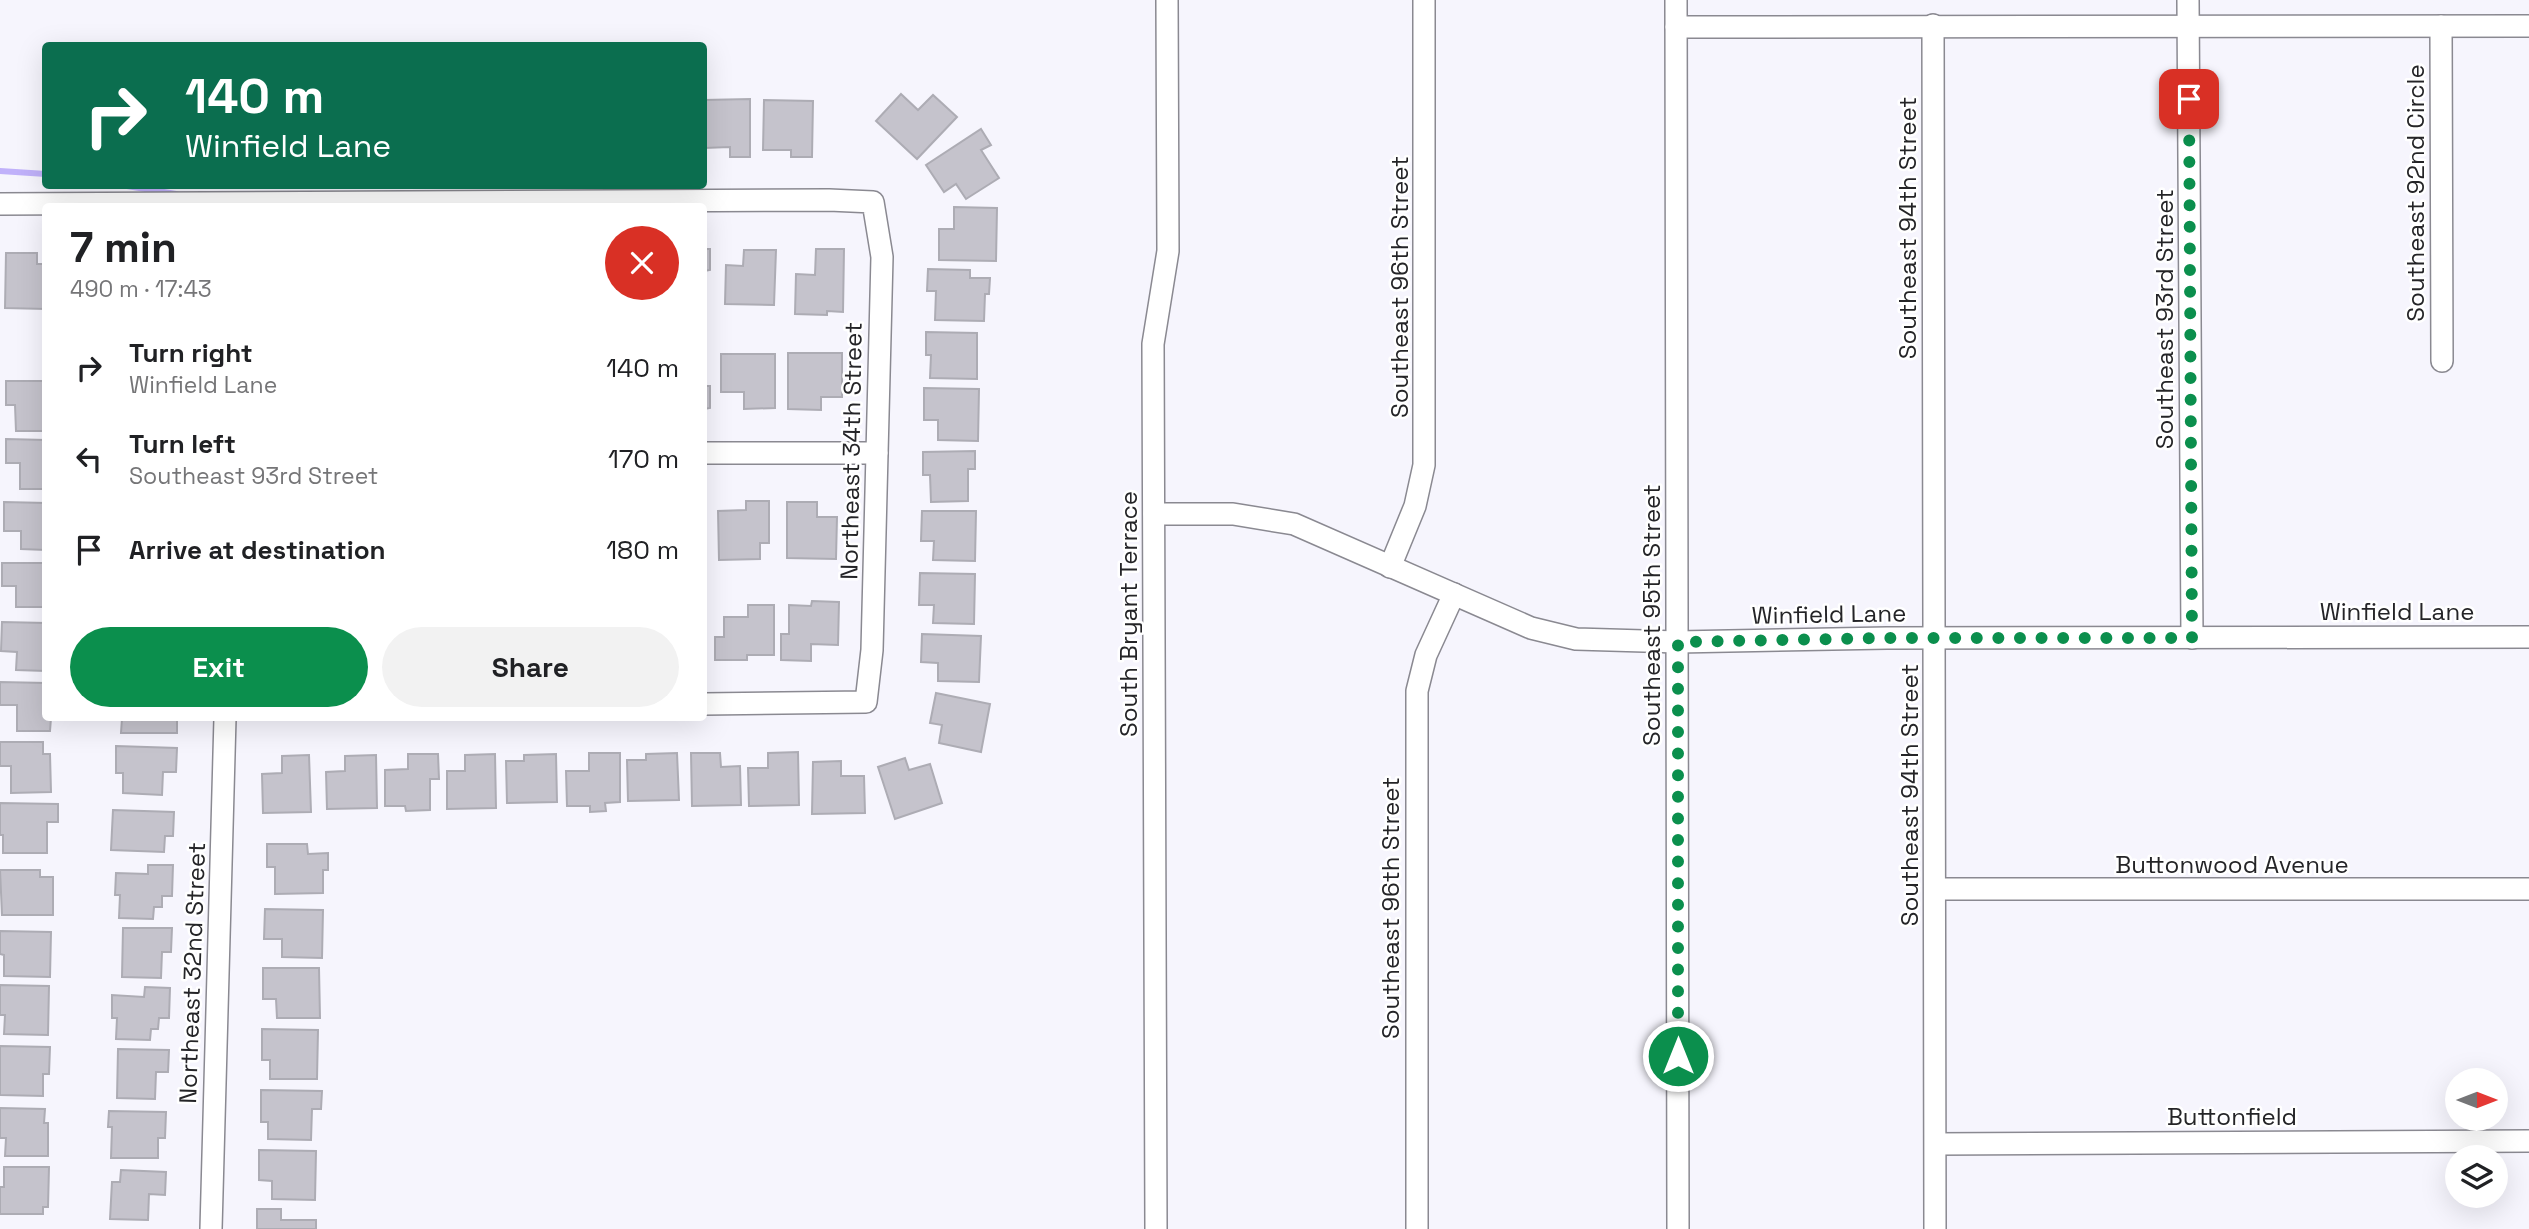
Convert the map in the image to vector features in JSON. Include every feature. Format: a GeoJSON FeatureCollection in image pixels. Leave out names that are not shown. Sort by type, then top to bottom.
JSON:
{"type":"FeatureCollection","features":[{"type":"Feature","properties":{"kind":"street","name":"South Bryant Terrace"},"geometry":{"type":"LineString","coordinates":[[1156,1229],[1153,344],[1166,265],[1169,225],[1167,0]]}},
{"type":"Feature","properties":{"kind":"street","name":"Southeast 96th Street"},"geometry":{"type":"LineString","coordinates":[[1390,567],[1415,506],[1424,465],[1424,0]]}},
{"type":"Feature","properties":{"kind":"street","name":"Southeast 95th Street"},"geometry":{"type":"LineString","coordinates":[[1676,0],[1678,1229]]}},
{"type":"Feature","properties":{"kind":"street","name":"Southeast 93rd Street"},"geometry":{"type":"LineString","coordinates":[[2188,0],[2192,638]]}},
{"type":"Feature","properties":{"kind":"street","name":"Southeast 94th Street"},"geometry":{"type":"LineString","coordinates":[[1933,25],[1936,1229]]}},
{"type":"Feature","properties":{"kind":"street","name":"Southeast 92nd Circle"},"geometry":{"type":"LineString","coordinates":[[2441,26],[2442,360]]}},
{"type":"Feature","properties":{"kind":"street"},"geometry":{"type":"LineString","coordinates":[[1676,27],[2529,26]]}},
{"type":"Feature","properties":{"kind":"street","name":"Northeast 34th Street"},"geometry":{"type":"LineString","coordinates":[[469,203],[816,200],[873,202],[882,257],[872,650],[866,702],[707,704]]}},
{"type":"Feature","properties":{"kind":"street"},"geometry":{"type":"LineString","coordinates":[[0,204],[42,204]]}},
{"type":"Feature","properties":{"kind":"street"},"geometry":{"type":"LineString","coordinates":[[707,453],[877,453]]}},
{"type":"Feature","properties":{"kind":"street","name":"Winfield Lane"},"geometry":{"type":"LineString","coordinates":[[1154,514],[1233,514],[1278,520],[1317,533],[1531,628],[1576,639],[1678,642],[2529,637]]}},
{"type":"Feature","properties":{"kind":"street","name":"Southeast 96th Street"},"geometry":{"type":"LineString","coordinates":[[1417,1229],[1417,691],[1426,655],[1454,594]]}},
{"type":"Feature","properties":{"kind":"street","name":"Northeast 32nd Street"},"geometry":{"type":"LineString","coordinates":[[211,1229],[225,721]]}},
{"type":"Feature","properties":{"kind":"street","name":"Buttonwood Avenue"},"geometry":{"type":"LineString","coordinates":[[1935,889],[2529,889]]}},
{"type":"Feature","properties":{"kind":"street","name":"Buttonfield"},"geometry":{"type":"LineString","coordinates":[[1936,1144],[2529,1141]]}},
{"type":"Feature","properties":{"kind":"building"},"geometry":{"type":"Polygon","coordinates":[[[901,94],[918,110],[933,95],[957,117],[917,159],[876,121],[901,94]]]}},
{"type":"Feature","properties":{"kind":"building"},"geometry":{"type":"Polygon","coordinates":[[[750,99],[750,157],[730,157],[730,147],[707,148],[707,100],[750,99]]]}},
{"type":"Feature","properties":{"kind":"building"},"geometry":{"type":"Polygon","coordinates":[[[764,100],[813,101],[812,157],[791,157],[791,150],[763,150],[764,100]]]}},
{"type":"Feature","properties":{"kind":"building"},"geometry":{"type":"Polygon","coordinates":[[[981,129],[991,145],[981,150],[999,178],[966,199],[956,184],[944,192],[926,165],[981,129]]]}},
{"type":"Feature","properties":{"kind":"building"},"geometry":{"type":"Polygon","coordinates":[[[954,207],[997,208],[996,261],[939,260],[939,229],[954,229],[954,207]]]}},
{"type":"Feature","properties":{"kind":"building"},"geometry":{"type":"Polygon","coordinates":[[[707,249],[710,249],[710,270],[707,270],[707,249]]]}},
{"type":"Feature","properties":{"kind":"building"},"geometry":{"type":"Polygon","coordinates":[[[816,249],[844,249],[843,312],[827,311],[827,315],[795,314],[796,274],[815,275],[816,249]]]}},
{"type":"Feature","properties":{"kind":"building"},"geometry":{"type":"Polygon","coordinates":[[[744,250],[776,250],[774,305],[725,304],[726,265],[743,266],[744,250]]]}},
{"type":"Feature","properties":{"kind":"building"},"geometry":{"type":"Polygon","coordinates":[[[6,253],[37,253],[37,264],[42,264],[42,309],[5,308],[6,253]]]}},
{"type":"Feature","properties":{"kind":"building"},"geometry":{"type":"Polygon","coordinates":[[[928,269],[970,270],[970,278],[990,278],[989,294],[985,294],[984,321],[935,320],[936,291],[927,291],[928,269]]]}},
{"type":"Feature","properties":{"kind":"building"},"geometry":{"type":"Polygon","coordinates":[[[926,332],[977,333],[977,379],[930,378],[931,355],[926,355],[926,332]]]}},
{"type":"Feature","properties":{"kind":"building"},"geometry":{"type":"Polygon","coordinates":[[[788,353],[842,353],[842,397],[821,397],[821,410],[788,409],[788,353]]]}},
{"type":"Feature","properties":{"kind":"building"},"geometry":{"type":"Polygon","coordinates":[[[721,354],[775,354],[775,408],[744,409],[744,392],[721,392],[721,354]]]}},
{"type":"Feature","properties":{"kind":"building"},"geometry":{"type":"Polygon","coordinates":[[[6,381],[42,381],[42,431],[16,431],[15,405],[6,405],[6,381]]]}},
{"type":"Feature","properties":{"kind":"building"},"geometry":{"type":"Polygon","coordinates":[[[707,386],[710,386],[710,408],[707,408],[707,386]]]}},
{"type":"Feature","properties":{"kind":"building"},"geometry":{"type":"Polygon","coordinates":[[[924,388],[979,389],[978,441],[938,440],[938,420],[924,420],[924,388]]]}},
{"type":"Feature","properties":{"kind":"building"},"geometry":{"type":"Polygon","coordinates":[[[6,439],[42,440],[42,489],[20,489],[20,463],[6,463],[6,439]]]}},
{"type":"Feature","properties":{"kind":"building"},"geometry":{"type":"Polygon","coordinates":[[[975,451],[975,469],[968,469],[968,501],[931,502],[930,475],[923,475],[923,452],[975,451]]]}},
{"type":"Feature","properties":{"kind":"building"},"geometry":{"type":"Polygon","coordinates":[[[746,501],[769,501],[769,543],[760,543],[760,559],[719,560],[718,511],[746,510],[746,501]]]}},
{"type":"Feature","properties":{"kind":"building"},"geometry":{"type":"Polygon","coordinates":[[[4,502],[42,503],[42,550],[21,549],[21,531],[4,531],[4,502]]]}},
{"type":"Feature","properties":{"kind":"building"},"geometry":{"type":"Polygon","coordinates":[[[787,502],[817,502],[817,517],[837,517],[836,559],[787,558],[787,502]]]}},
{"type":"Feature","properties":{"kind":"building"},"geometry":{"type":"Polygon","coordinates":[[[922,511],[976,511],[975,561],[933,560],[934,541],[921,541],[922,511]]]}},
{"type":"Feature","properties":{"kind":"building"},"geometry":{"type":"Polygon","coordinates":[[[2,563],[42,563],[42,607],[16,607],[16,586],[2,586],[2,563]]]}},
{"type":"Feature","properties":{"kind":"building"},"geometry":{"type":"Polygon","coordinates":[[[920,573],[975,574],[974,624],[933,623],[934,605],[919,605],[920,573]]]}},
{"type":"Feature","properties":{"kind":"building"},"geometry":{"type":"Polygon","coordinates":[[[812,601],[839,602],[838,645],[811,644],[811,661],[781,660],[781,634],[789,634],[789,605],[811,606],[812,601]]]}},
{"type":"Feature","properties":{"kind":"building"},"geometry":{"type":"Polygon","coordinates":[[[748,605],[774,605],[774,655],[747,655],[747,660],[715,660],[715,637],[724,637],[724,617],[748,617],[748,605]]]}},
{"type":"Feature","properties":{"kind":"building"},"geometry":{"type":"Polygon","coordinates":[[[2,622],[42,623],[42,671],[16,670],[17,652],[1,651],[2,622]]]}},
{"type":"Feature","properties":{"kind":"building"},"geometry":{"type":"Polygon","coordinates":[[[922,634],[981,636],[979,682],[938,681],[938,663],[921,662],[922,634]]]}},
{"type":"Feature","properties":{"kind":"building"},"geometry":{"type":"Polygon","coordinates":[[[0,682],[42,683],[42,721],[51,721],[50,731],[17,731],[17,705],[0,705],[0,682]]]}},
{"type":"Feature","properties":{"kind":"building"},"geometry":{"type":"Polygon","coordinates":[[[936,693],[990,704],[981,752],[939,743],[942,725],[930,723],[936,693]]]}},
{"type":"Feature","properties":{"kind":"building"},"geometry":{"type":"Polygon","coordinates":[[[122,721],[177,721],[177,733],[121,733],[122,721]]]}},
{"type":"Feature","properties":{"kind":"building"},"geometry":{"type":"Polygon","coordinates":[[[0,742],[43,742],[43,754],[50,754],[51,792],[11,793],[11,766],[0,766],[0,742]]]}},
{"type":"Feature","properties":{"kind":"building"},"geometry":{"type":"Polygon","coordinates":[[[116,746],[177,748],[176,772],[163,772],[162,795],[123,793],[123,773],[116,773],[116,746]]]}},
{"type":"Feature","properties":{"kind":"building"},"geometry":{"type":"Polygon","coordinates":[[[798,752],[799,805],[749,806],[748,768],[768,768],[768,753],[798,752]]]}},
{"type":"Feature","properties":{"kind":"building"},"geometry":{"type":"Polygon","coordinates":[[[589,753],[620,753],[620,802],[605,803],[606,811],[590,812],[590,806],[567,806],[566,771],[589,771],[589,753]]]}},
{"type":"Feature","properties":{"kind":"building"},"geometry":{"type":"Polygon","coordinates":[[[677,753],[679,800],[628,801],[627,760],[646,760],[646,754],[677,753]]]}},
{"type":"Feature","properties":{"kind":"building"},"geometry":{"type":"Polygon","coordinates":[[[691,753],[720,753],[721,767],[740,766],[741,805],[692,806],[691,753]]]}},
{"type":"Feature","properties":{"kind":"building"},"geometry":{"type":"Polygon","coordinates":[[[408,754],[438,754],[439,779],[430,779],[430,810],[406,811],[405,806],[385,806],[385,770],[408,769],[408,754]]]}},
{"type":"Feature","properties":{"kind":"building"},"geometry":{"type":"Polygon","coordinates":[[[495,754],[496,808],[447,809],[447,771],[465,771],[465,755],[495,754]]]}},
{"type":"Feature","properties":{"kind":"building"},"geometry":{"type":"Polygon","coordinates":[[[556,754],[557,802],[507,803],[506,761],[524,761],[524,755],[556,754]]]}},
{"type":"Feature","properties":{"kind":"building"},"geometry":{"type":"Polygon","coordinates":[[[309,755],[311,812],[263,813],[262,774],[282,773],[282,756],[309,755]]]}},
{"type":"Feature","properties":{"kind":"building"},"geometry":{"type":"Polygon","coordinates":[[[376,755],[377,808],[327,809],[326,772],[345,771],[345,756],[376,755]]]}},
{"type":"Feature","properties":{"kind":"building"},"geometry":{"type":"Polygon","coordinates":[[[905,758],[909,770],[930,764],[942,803],[895,819],[878,767],[905,758]]]}},
{"type":"Feature","properties":{"kind":"building"},"geometry":{"type":"Polygon","coordinates":[[[841,761],[841,776],[864,776],[865,813],[812,814],[813,762],[841,761]]]}},
{"type":"Feature","properties":{"kind":"building"},"geometry":{"type":"Polygon","coordinates":[[[0,803],[58,804],[58,822],[47,822],[47,853],[3,853],[0,803]]]}},
{"type":"Feature","properties":{"kind":"building"},"geometry":{"type":"Polygon","coordinates":[[[113,810],[174,812],[173,836],[165,836],[164,852],[111,850],[113,810]]]}},
{"type":"Feature","properties":{"kind":"building"},"geometry":{"type":"Polygon","coordinates":[[[267,844],[307,844],[308,854],[328,853],[328,870],[323,870],[323,893],[275,894],[275,867],[267,867],[267,844]]]}},
{"type":"Feature","properties":{"kind":"building"},"geometry":{"type":"Polygon","coordinates":[[[148,865],[173,865],[172,896],[162,896],[162,907],[154,907],[153,919],[119,918],[120,895],[115,895],[116,873],[148,874],[148,865]]]}},
{"type":"Feature","properties":{"kind":"building"},"geometry":{"type":"Polygon","coordinates":[[[0,870],[40,870],[40,877],[53,877],[53,915],[2,915],[0,870]]]}},
{"type":"Feature","properties":{"kind":"building"},"geometry":{"type":"Polygon","coordinates":[[[265,909],[323,910],[322,958],[282,957],[282,939],[264,939],[265,909]]]}},
{"type":"Feature","properties":{"kind":"building"},"geometry":{"type":"Polygon","coordinates":[[[123,928],[172,928],[171,952],[162,952],[161,978],[122,977],[123,928]]]}},
{"type":"Feature","properties":{"kind":"building"},"geometry":{"type":"Polygon","coordinates":[[[0,931],[51,932],[50,977],[4,976],[0,931]]]}},
{"type":"Feature","properties":{"kind":"building"},"geometry":{"type":"Polygon","coordinates":[[[263,968],[319,968],[320,1018],[277,1018],[276,999],[263,999],[263,968]]]}},
{"type":"Feature","properties":{"kind":"building"},"geometry":{"type":"Polygon","coordinates":[[[0,985],[49,986],[48,1035],[4,1034],[5,1015],[0,1015],[0,985]]]}},
{"type":"Feature","properties":{"kind":"building"},"geometry":{"type":"Polygon","coordinates":[[[145,987],[170,988],[169,1018],[159,1018],[158,1029],[151,1029],[150,1040],[116,1039],[117,1018],[112,1018],[112,995],[144,997],[145,987]]]}},
{"type":"Feature","properties":{"kind":"building"},"geometry":{"type":"Polygon","coordinates":[[[262,1029],[318,1030],[317,1079],[270,1079],[270,1060],[262,1060],[262,1029]]]}},
{"type":"Feature","properties":{"kind":"building"},"geometry":{"type":"Polygon","coordinates":[[[0,1046],[50,1047],[49,1074],[43,1074],[43,1096],[0,1095],[0,1046]]]}},
{"type":"Feature","properties":{"kind":"building"},"geometry":{"type":"Polygon","coordinates":[[[118,1049],[169,1050],[168,1072],[156,1072],[155,1099],[117,1098],[118,1049]]]}},
{"type":"Feature","properties":{"kind":"building"},"geometry":{"type":"Polygon","coordinates":[[[261,1090],[322,1091],[321,1109],[312,1109],[311,1140],[268,1139],[268,1122],[261,1122],[261,1090]]]}},
{"type":"Feature","properties":{"kind":"building"},"geometry":{"type":"Polygon","coordinates":[[[0,1108],[45,1109],[44,1123],[48,1123],[48,1156],[5,1156],[6,1138],[0,1138],[0,1108]]]}},
{"type":"Feature","properties":{"kind":"building"},"geometry":{"type":"Polygon","coordinates":[[[109,1111],[166,1112],[165,1138],[158,1138],[158,1158],[111,1158],[112,1127],[108,1127],[109,1111]]]}},
{"type":"Feature","properties":{"kind":"building"},"geometry":{"type":"Polygon","coordinates":[[[259,1150],[316,1151],[315,1200],[272,1199],[272,1181],[259,1180],[259,1150]]]}},
{"type":"Feature","properties":{"kind":"building"},"geometry":{"type":"Polygon","coordinates":[[[4,1167],[49,1167],[48,1207],[43,1207],[43,1214],[0,1214],[0,1187],[4,1187],[4,1167]]]}},
{"type":"Feature","properties":{"kind":"building"},"geometry":{"type":"Polygon","coordinates":[[[121,1170],[166,1172],[165,1195],[149,1194],[148,1220],[110,1219],[112,1182],[120,1182],[121,1170]]]}},
{"type":"Feature","properties":{"kind":"building"},"geometry":{"type":"Polygon","coordinates":[[[257,1209],[281,1209],[281,1220],[316,1220],[316,1229],[257,1229],[257,1209]]]}},
{"type":"Feature","properties":{"kind":"waterway"},"geometry":{"type":"LineString","coordinates":[[0,171],[42,174]]}},
{"type":"Feature","properties":{"kind":"waterway"},"geometry":{"type":"LineString","coordinates":[[145,189],[176,194]]}},
{"type":"Feature","properties":{"kind":"route"},"geometry":{"type":"LineString","coordinates":[[1678,1056],[1678,642],[1887,638],[2192,638],[2189,99]]}}]}
